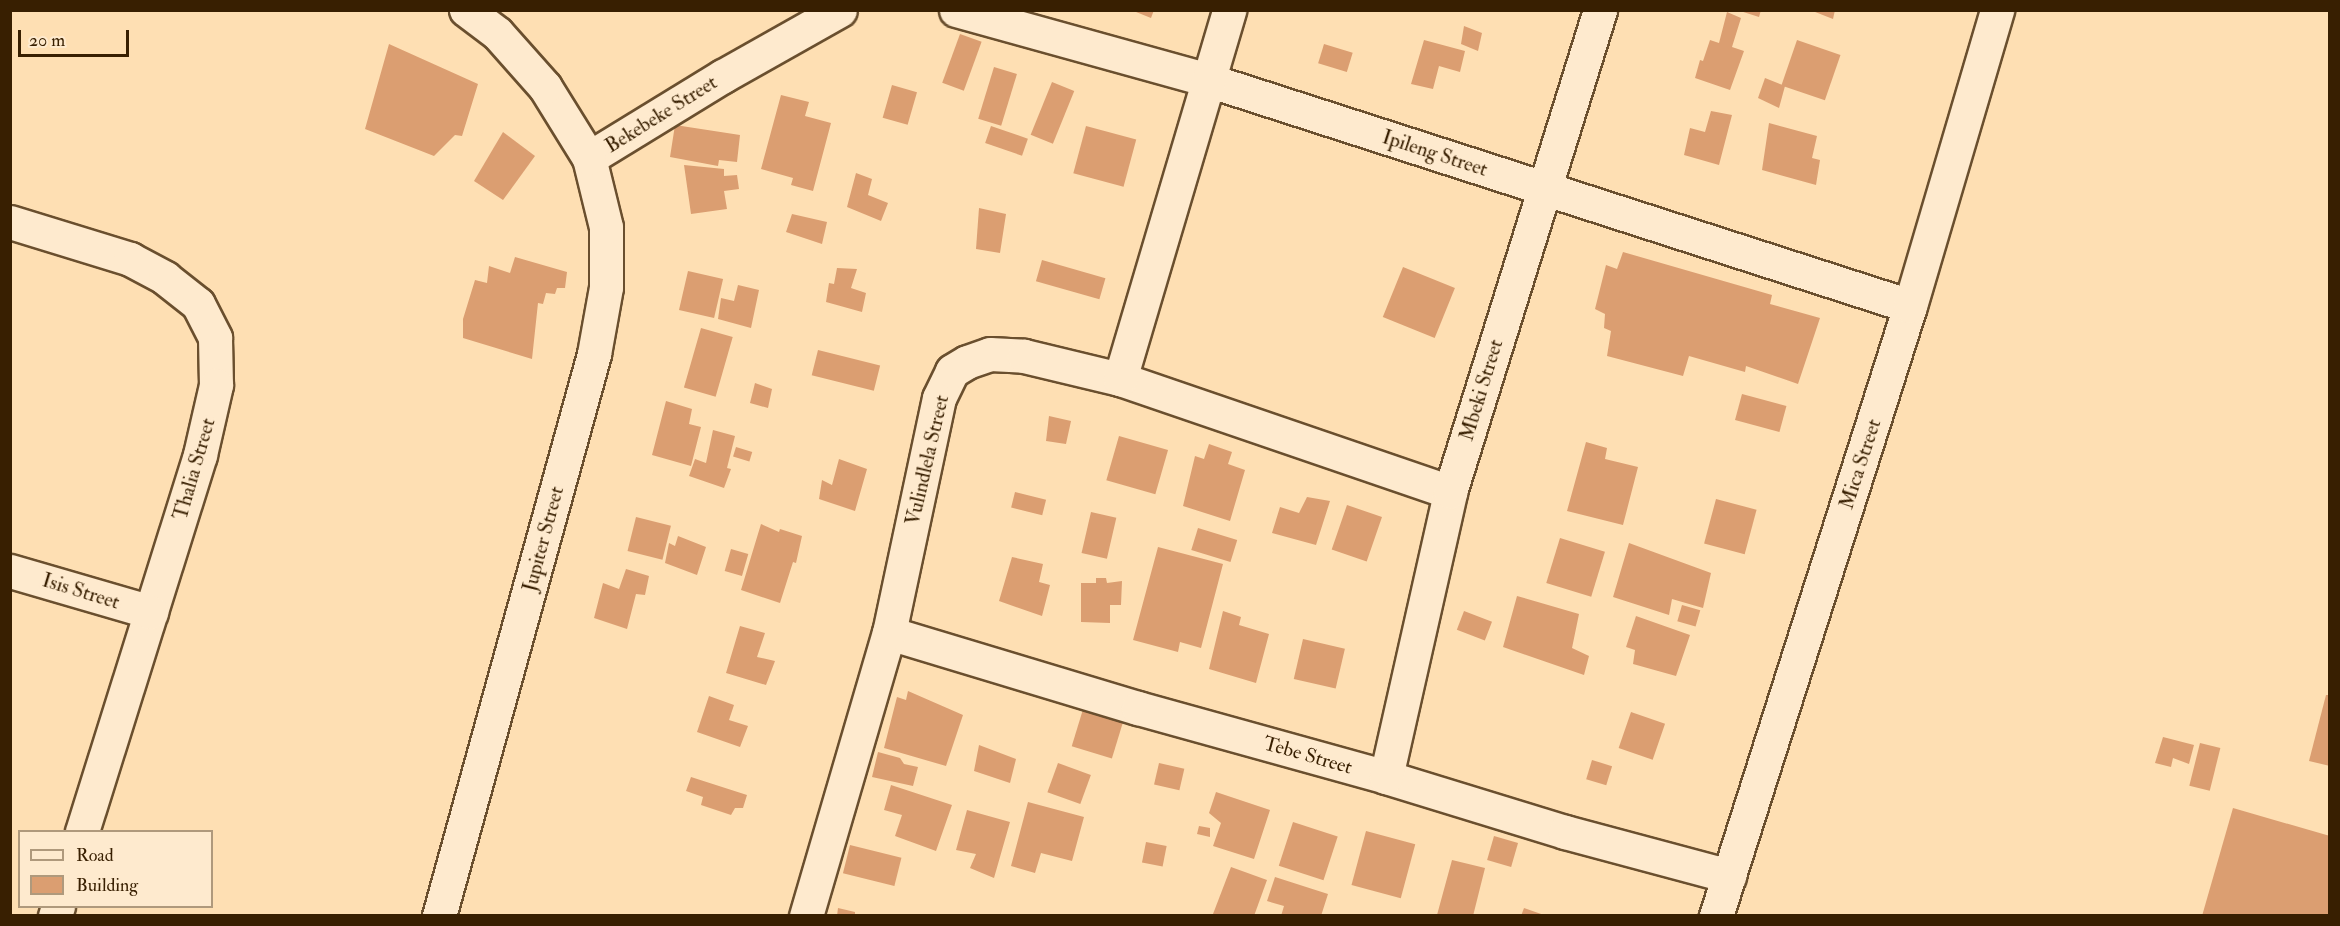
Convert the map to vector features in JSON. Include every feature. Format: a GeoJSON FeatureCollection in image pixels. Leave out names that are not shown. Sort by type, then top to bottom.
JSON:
{"type":"FeatureCollection","features":[{"type":"Feature","properties":{"kind":"street","name":"Bekebeke Street"},"geometry":{"type":"LineString","coordinates":[[466,10],[497,33],[545,87],[589,158],[723,76],[840,10]]}},
{"type":"Feature","properties":{"kind":"street","name":"Ipileng Street"},"geometry":{"type":"LineString","coordinates":[[956,10],[1208,80],[1910,306]]}},
{"type":"Feature","properties":{"kind":"street"},"geometry":{"type":"LineString","coordinates":[[1120,379],[1229,10]]}},
{"type":"Feature","properties":{"kind":"street","name":"Mbeki Street"},"geometry":{"type":"LineString","coordinates":[[1386,777],[1450,492],[1600,10]]}},
{"type":"Feature","properties":{"kind":"street","name":"Mica Street"},"geometry":{"type":"LineString","coordinates":[[1716,915],[1910,306],[1997,10]]}},
{"type":"Feature","properties":{"kind":"street","name":"Jupiter Street"},"geometry":{"type":"LineString","coordinates":[[439,915],[594,354],[606,287],[606,227],[589,158]]}},
{"type":"Feature","properties":{"kind":"street","name":"Thalia Street"},"geometry":{"type":"LineString","coordinates":[[10,222],[130,259],[165,278],[198,304],[215,338],[216,386],[200,455],[82,830]]}},
{"type":"Feature","properties":{"kind":"street","name":"Vulindlela Street"},"geometry":{"type":"LineString","coordinates":[[806,915],[889,633],[939,398],[952,371],[967,362],[990,354],[1024,356],[1120,379],[1450,492]]}},
{"type":"Feature","properties":{"kind":"street","name":"Isis Street"},"geometry":{"type":"LineString","coordinates":[[10,571],[151,612]]}},
{"type":"Feature","properties":{"kind":"street","name":"Tebe Street"},"geometry":{"type":"LineString","coordinates":[[889,633],[1138,708],[1386,777],[1565,832],[1729,876]]}},
{"type":"Feature","properties":{"kind":"building"},"geometry":{"type":"Polygon","coordinates":[[[1131,10],[1154,10],[1151,18],[1131,10]]]}},
{"type":"Feature","properties":{"kind":"building"},"geometry":{"type":"Polygon","coordinates":[[[1737,10],[1761,10],[1759,17],[1737,10]]]}},
{"type":"Feature","properties":{"kind":"building"},"geometry":{"type":"Polygon","coordinates":[[[1810,10],[1835,10],[1833,19],[1810,10]]]}},
{"type":"Feature","properties":{"kind":"building"},"geometry":{"type":"Polygon","coordinates":[[[1727,12],[1741,18],[1732,47],[1744,51],[1730,90],[1695,78],[1700,60],[1703,61],[1710,40],[1719,43],[1727,12]]]}},
{"type":"Feature","properties":{"kind":"building"},"geometry":{"type":"Polygon","coordinates":[[[1464,26],[1482,33],[1478,51],[1461,44],[1464,26]]]}},
{"type":"Feature","properties":{"kind":"building"},"geometry":{"type":"Polygon","coordinates":[[[960,34],[982,42],[964,91],[942,83],[960,34]]]}},
{"type":"Feature","properties":{"kind":"building"},"geometry":{"type":"Polygon","coordinates":[[[1424,40],[1465,51],[1460,72],[1439,66],[1433,89],[1411,84],[1424,40]]]}},
{"type":"Feature","properties":{"kind":"building"},"geometry":{"type":"Polygon","coordinates":[[[1797,40],[1840,55],[1825,100],[1781,85],[1797,40]]]}},
{"type":"Feature","properties":{"kind":"building"},"geometry":{"type":"Polygon","coordinates":[[[389,44],[478,84],[462,136],[455,135],[434,156],[365,129],[389,44]]]}},
{"type":"Feature","properties":{"kind":"building"},"geometry":{"type":"Polygon","coordinates":[[[1324,44],[1353,53],[1347,72],[1318,63],[1324,44]]]}},
{"type":"Feature","properties":{"kind":"building"},"geometry":{"type":"Polygon","coordinates":[[[994,67],[1017,74],[1001,126],[978,119],[994,67]]]}},
{"type":"Feature","properties":{"kind":"building"},"geometry":{"type":"Polygon","coordinates":[[[1765,78],[1785,86],[1779,108],[1758,98],[1765,78]]]}},
{"type":"Feature","properties":{"kind":"building"},"geometry":{"type":"Polygon","coordinates":[[[1052,82],[1074,91],[1053,144],[1031,135],[1052,82]]]}},
{"type":"Feature","properties":{"kind":"building"},"geometry":{"type":"Polygon","coordinates":[[[892,85],[917,92],[908,125],[883,118],[892,85]]]}},
{"type":"Feature","properties":{"kind":"building"},"geometry":{"type":"Polygon","coordinates":[[[781,95],[809,102],[805,116],[831,123],[813,191],[791,185],[793,178],[761,169],[781,95]]]}},
{"type":"Feature","properties":{"kind":"building"},"geometry":{"type":"Polygon","coordinates":[[[1711,111],[1732,115],[1719,165],[1684,155],[1690,128],[1705,132],[1711,111]]]}},
{"type":"Feature","properties":{"kind":"building"},"geometry":{"type":"Polygon","coordinates":[[[1769,123],[1817,136],[1812,158],[1820,160],[1816,185],[1762,170],[1769,123]]]}},
{"type":"Feature","properties":{"kind":"building"},"geometry":{"type":"Polygon","coordinates":[[[675,125],[740,135],[737,162],[719,160],[718,166],[670,157],[675,125]]]}},
{"type":"Feature","properties":{"kind":"building"},"geometry":{"type":"Polygon","coordinates":[[[991,126],[1028,139],[1022,156],[985,143],[991,126]]]}},
{"type":"Feature","properties":{"kind":"building"},"geometry":{"type":"Polygon","coordinates":[[[1086,126],[1136,139],[1124,187],[1073,173],[1086,126]]]}},
{"type":"Feature","properties":{"kind":"building"},"geometry":{"type":"Polygon","coordinates":[[[503,132],[535,156],[503,200],[474,181],[503,132]]]}},
{"type":"Feature","properties":{"kind":"building"},"geometry":{"type":"Polygon","coordinates":[[[684,165],[724,169],[724,176],[737,175],[739,189],[724,191],[727,209],[691,214],[684,165]]]}},
{"type":"Feature","properties":{"kind":"building"},"geometry":{"type":"Polygon","coordinates":[[[856,173],[872,179],[868,195],[888,203],[881,221],[847,207],[856,173]]]}},
{"type":"Feature","properties":{"kind":"building"},"geometry":{"type":"Polygon","coordinates":[[[979,208],[1006,214],[1000,253],[976,249],[979,208]]]}},
{"type":"Feature","properties":{"kind":"building"},"geometry":{"type":"Polygon","coordinates":[[[792,214],[827,222],[822,244],[786,232],[792,214]]]}},
{"type":"Feature","properties":{"kind":"building"},"geometry":{"type":"Polygon","coordinates":[[[1623,252],[1772,295],[1770,304],[1820,318],[1798,384],[1746,366],[1745,372],[1689,356],[1683,376],[1607,356],[1611,331],[1604,328],[1605,314],[1595,309],[1606,265],[1617,269],[1623,252]]]}},
{"type":"Feature","properties":{"kind":"building"},"geometry":{"type":"Polygon","coordinates":[[[515,257],[567,272],[565,288],[557,288],[555,294],[546,293],[543,304],[538,303],[532,359],[463,338],[463,319],[475,280],[487,283],[489,266],[510,273],[515,257]]]}},
{"type":"Feature","properties":{"kind":"building"},"geometry":{"type":"Polygon","coordinates":[[[1042,260],[1105,278],[1099,299],[1036,281],[1042,260]]]}},
{"type":"Feature","properties":{"kind":"building"},"geometry":{"type":"Polygon","coordinates":[[[1403,267],[1455,288],[1435,338],[1383,317],[1403,267]]]}},
{"type":"Feature","properties":{"kind":"building"},"geometry":{"type":"Polygon","coordinates":[[[837,268],[857,269],[851,288],[866,293],[862,312],[826,302],[829,283],[834,284],[837,268]]]}},
{"type":"Feature","properties":{"kind":"building"},"geometry":{"type":"Polygon","coordinates":[[[688,271],[723,279],[714,318],[679,310],[688,271]]]}},
{"type":"Feature","properties":{"kind":"building"},"geometry":{"type":"Polygon","coordinates":[[[738,285],[759,290],[751,328],[718,319],[721,298],[734,301],[738,285]]]}},
{"type":"Feature","properties":{"kind":"building"},"geometry":{"type":"Polygon","coordinates":[[[701,328],[733,337],[716,397],[684,388],[701,328]]]}},
{"type":"Feature","properties":{"kind":"building"},"geometry":{"type":"Polygon","coordinates":[[[818,350],[880,365],[874,391],[812,375],[818,350]]]}},
{"type":"Feature","properties":{"kind":"building"},"geometry":{"type":"Polygon","coordinates":[[[755,383],[772,389],[768,408],[750,403],[755,383]]]}},
{"type":"Feature","properties":{"kind":"building"},"geometry":{"type":"Polygon","coordinates":[[[1742,394],[1786,406],[1779,432],[1735,420],[1742,394]]]}},
{"type":"Feature","properties":{"kind":"building"},"geometry":{"type":"Polygon","coordinates":[[[666,401],[692,409],[689,424],[701,427],[691,466],[652,455],[666,401]]]}},
{"type":"Feature","properties":{"kind":"building"},"geometry":{"type":"Polygon","coordinates":[[[1049,416],[1071,421],[1066,444],[1046,441],[1049,416]]]}},
{"type":"Feature","properties":{"kind":"building"},"geometry":{"type":"Polygon","coordinates":[[[713,430],[735,436],[727,468],[731,469],[724,488],[689,476],[695,459],[706,463],[713,430]]]}},
{"type":"Feature","properties":{"kind":"building"},"geometry":{"type":"Polygon","coordinates":[[[1119,436],[1168,450],[1155,494],[1106,480],[1119,436]]]}},
{"type":"Feature","properties":{"kind":"building"},"geometry":{"type":"Polygon","coordinates":[[[1586,442],[1607,448],[1605,459],[1638,467],[1623,525],[1567,511],[1586,442]]]}},
{"type":"Feature","properties":{"kind":"building"},"geometry":{"type":"Polygon","coordinates":[[[1209,444],[1232,452],[1228,464],[1245,470],[1230,521],[1183,506],[1195,456],[1204,459],[1209,444]]]}},
{"type":"Feature","properties":{"kind":"building"},"geometry":{"type":"Polygon","coordinates":[[[736,447],[752,452],[749,462],[733,457],[736,447]]]}},
{"type":"Feature","properties":{"kind":"building"},"geometry":{"type":"Polygon","coordinates":[[[839,459],[867,469],[855,511],[819,499],[822,480],[832,485],[839,459]]]}},
{"type":"Feature","properties":{"kind":"building"},"geometry":{"type":"Polygon","coordinates":[[[1015,492],[1046,500],[1042,515],[1011,508],[1015,492]]]}},
{"type":"Feature","properties":{"kind":"building"},"geometry":{"type":"Polygon","coordinates":[[[1307,497],[1330,501],[1316,545],[1272,533],[1280,507],[1299,513],[1307,497]]]}},
{"type":"Feature","properties":{"kind":"building"},"geometry":{"type":"Polygon","coordinates":[[[1716,499],[1757,510],[1745,554],[1704,543],[1716,499]]]}},
{"type":"Feature","properties":{"kind":"building"},"geometry":{"type":"Polygon","coordinates":[[[1347,505],[1382,517],[1367,561],[1332,549],[1347,505]]]}},
{"type":"Feature","properties":{"kind":"building"},"geometry":{"type":"Polygon","coordinates":[[[1091,512],[1116,518],[1107,559],[1082,553],[1091,512]]]}},
{"type":"Feature","properties":{"kind":"building"},"geometry":{"type":"Polygon","coordinates":[[[636,517],[671,526],[662,560],[628,551],[636,517]]]}},
{"type":"Feature","properties":{"kind":"building"},"geometry":{"type":"Polygon","coordinates":[[[761,524],[779,532],[780,529],[802,536],[796,563],[793,562],[780,603],[741,590],[761,524]]]}},
{"type":"Feature","properties":{"kind":"building"},"geometry":{"type":"Polygon","coordinates":[[[1198,528],[1237,540],[1230,562],[1191,550],[1198,528]]]}},
{"type":"Feature","properties":{"kind":"building"},"geometry":{"type":"Polygon","coordinates":[[[678,536],[706,547],[697,575],[665,563],[669,543],[675,546],[678,536]]]}},
{"type":"Feature","properties":{"kind":"building"},"geometry":{"type":"Polygon","coordinates":[[[1560,538],[1605,552],[1591,597],[1546,583],[1560,538]]]}},
{"type":"Feature","properties":{"kind":"building"},"geometry":{"type":"Polygon","coordinates":[[[1629,543],[1711,573],[1703,608],[1672,599],[1669,615],[1613,597],[1629,543]]]}},
{"type":"Feature","properties":{"kind":"building"},"geometry":{"type":"Polygon","coordinates":[[[1158,547],[1223,564],[1201,648],[1180,642],[1178,652],[1133,640],[1158,547]]]}},
{"type":"Feature","properties":{"kind":"building"},"geometry":{"type":"Polygon","coordinates":[[[731,549],[748,554],[742,576],[725,571],[731,549]]]}},
{"type":"Feature","properties":{"kind":"building"},"geometry":{"type":"Polygon","coordinates":[[[1012,557],[1043,564],[1039,582],[1050,585],[1042,616],[999,601],[1012,557]]]}},
{"type":"Feature","properties":{"kind":"building"},"geometry":{"type":"Polygon","coordinates":[[[626,569],[649,576],[645,595],[636,594],[627,629],[594,618],[603,583],[619,589],[626,569]]]}},
{"type":"Feature","properties":{"kind":"building"},"geometry":{"type":"Polygon","coordinates":[[[1096,578],[1106,578],[1107,583],[1122,581],[1121,605],[1110,605],[1110,623],[1081,622],[1081,583],[1096,583],[1096,578]]]}},
{"type":"Feature","properties":{"kind":"building"},"geometry":{"type":"Polygon","coordinates":[[[1517,596],[1579,614],[1572,648],[1589,656],[1584,675],[1503,647],[1517,596]]]}},
{"type":"Feature","properties":{"kind":"building"},"geometry":{"type":"Polygon","coordinates":[[[1682,605],[1700,610],[1696,627],[1677,621],[1682,605]]]}},
{"type":"Feature","properties":{"kind":"building"},"geometry":{"type":"Polygon","coordinates":[[[1223,611],[1241,617],[1239,625],[1269,634],[1256,683],[1209,669],[1223,611]]]}},
{"type":"Feature","properties":{"kind":"building"},"geometry":{"type":"Polygon","coordinates":[[[1464,611],[1492,622],[1485,640],[1457,630],[1464,611]]]}},
{"type":"Feature","properties":{"kind":"building"},"geometry":{"type":"Polygon","coordinates":[[[1636,616],[1690,635],[1676,676],[1633,664],[1635,650],[1626,647],[1636,616]]]}},
{"type":"Feature","properties":{"kind":"building"},"geometry":{"type":"Polygon","coordinates":[[[740,626],[765,633],[757,657],[775,661],[766,685],[726,673],[740,626]]]}},
{"type":"Feature","properties":{"kind":"building"},"geometry":{"type":"Polygon","coordinates":[[[1303,639],[1345,649],[1336,689],[1294,679],[1303,639]]]}},
{"type":"Feature","properties":{"kind":"building"},"geometry":{"type":"Polygon","coordinates":[[[908,691],[963,715],[946,766],[884,748],[897,697],[906,700],[908,691]]]}},
{"type":"Feature","properties":{"kind":"building"},"geometry":{"type":"Polygon","coordinates":[[[2326,695],[2330,695],[2330,766],[2309,761],[2326,695]]]}},
{"type":"Feature","properties":{"kind":"building"},"geometry":{"type":"Polygon","coordinates":[[[709,696],[734,705],[729,720],[748,726],[740,747],[697,732],[709,696]]]}},
{"type":"Feature","properties":{"kind":"building"},"geometry":{"type":"Polygon","coordinates":[[[1084,706],[1124,718],[1112,758],[1072,746],[1084,706]]]}},
{"type":"Feature","properties":{"kind":"building"},"geometry":{"type":"Polygon","coordinates":[[[1631,712],[1665,724],[1653,760],[1619,748],[1631,712]]]}},
{"type":"Feature","properties":{"kind":"building"},"geometry":{"type":"Polygon","coordinates":[[[2163,737],[2194,745],[2189,764],[2173,758],[2171,767],[2155,763],[2163,737]]]}},
{"type":"Feature","properties":{"kind":"building"},"geometry":{"type":"Polygon","coordinates":[[[2200,743],[2220,748],[2210,791],[2189,786],[2200,743]]]}},
{"type":"Feature","properties":{"kind":"building"},"geometry":{"type":"Polygon","coordinates":[[[979,745],[1016,759],[1010,783],[974,771],[979,745]]]}},
{"type":"Feature","properties":{"kind":"building"},"geometry":{"type":"Polygon","coordinates":[[[878,752],[900,758],[904,764],[918,767],[913,786],[872,777],[878,752]]]}},
{"type":"Feature","properties":{"kind":"building"},"geometry":{"type":"Polygon","coordinates":[[[1592,760],[1612,766],[1606,785],[1586,779],[1592,760]]]}},
{"type":"Feature","properties":{"kind":"building"},"geometry":{"type":"Polygon","coordinates":[[[1058,763],[1091,775],[1080,804],[1047,792],[1058,763]]]}},
{"type":"Feature","properties":{"kind":"building"},"geometry":{"type":"Polygon","coordinates":[[[1159,763],[1184,769],[1179,790],[1154,784],[1159,763]]]}},
{"type":"Feature","properties":{"kind":"building"},"geometry":{"type":"Polygon","coordinates":[[[691,777],[747,795],[743,808],[735,808],[731,815],[701,805],[703,797],[686,791],[691,777]]]}},
{"type":"Feature","properties":{"kind":"building"},"geometry":{"type":"Polygon","coordinates":[[[891,785],[952,805],[936,851],[895,836],[902,815],[884,810],[891,785]]]}},
{"type":"Feature","properties":{"kind":"building"},"geometry":{"type":"Polygon","coordinates":[[[1216,792],[1270,810],[1254,859],[1213,846],[1221,823],[1209,813],[1216,792]]]}},
{"type":"Feature","properties":{"kind":"building"},"geometry":{"type":"Polygon","coordinates":[[[1028,802],[1084,817],[1072,861],[1041,853],[1035,873],[1011,866],[1028,802]]]}},
{"type":"Feature","properties":{"kind":"building"},"geometry":{"type":"Polygon","coordinates":[[[2233,808],[2330,836],[2330,916],[2202,916],[2233,808]]]}},
{"type":"Feature","properties":{"kind":"building"},"geometry":{"type":"Polygon","coordinates":[[[967,810],[1010,822],[994,878],[970,868],[976,854],[956,850],[967,810]]]}},
{"type":"Feature","properties":{"kind":"building"},"geometry":{"type":"Polygon","coordinates":[[[1293,822],[1338,837],[1323,880],[1279,866],[1293,822]]]}},
{"type":"Feature","properties":{"kind":"building"},"geometry":{"type":"Polygon","coordinates":[[[1199,826],[1210,828],[1210,837],[1197,834],[1199,826]]]}},
{"type":"Feature","properties":{"kind":"building"},"geometry":{"type":"Polygon","coordinates":[[[1366,831],[1415,844],[1401,898],[1352,885],[1366,831]]]}},
{"type":"Feature","properties":{"kind":"building"},"geometry":{"type":"Polygon","coordinates":[[[1494,836],[1518,843],[1511,867],[1487,860],[1494,836]]]}},
{"type":"Feature","properties":{"kind":"building"},"geometry":{"type":"Polygon","coordinates":[[[1146,842],[1167,846],[1163,867],[1142,863],[1146,842]]]}},
{"type":"Feature","properties":{"kind":"building"},"geometry":{"type":"Polygon","coordinates":[[[850,845],[901,858],[894,886],[843,873],[850,845]]]}},
{"type":"Feature","properties":{"kind":"building"},"geometry":{"type":"Polygon","coordinates":[[[1452,860],[1485,868],[1473,916],[1437,915],[1452,860]]]}},
{"type":"Feature","properties":{"kind":"building"},"geometry":{"type":"Polygon","coordinates":[[[1231,867],[1267,880],[1254,916],[1213,914],[1231,867]]]}},
{"type":"Feature","properties":{"kind":"building"},"geometry":{"type":"Polygon","coordinates":[[[1275,877],[1328,894],[1321,916],[1281,916],[1284,906],[1267,901],[1275,877]]]}},
{"type":"Feature","properties":{"kind":"building"},"geometry":{"type":"Polygon","coordinates":[[[838,908],[855,912],[855,916],[837,916],[838,908]]]}},
{"type":"Feature","properties":{"kind":"building"},"geometry":{"type":"Polygon","coordinates":[[[1524,908],[1544,915],[1544,916],[1521,916],[1524,908]]]}}]}
